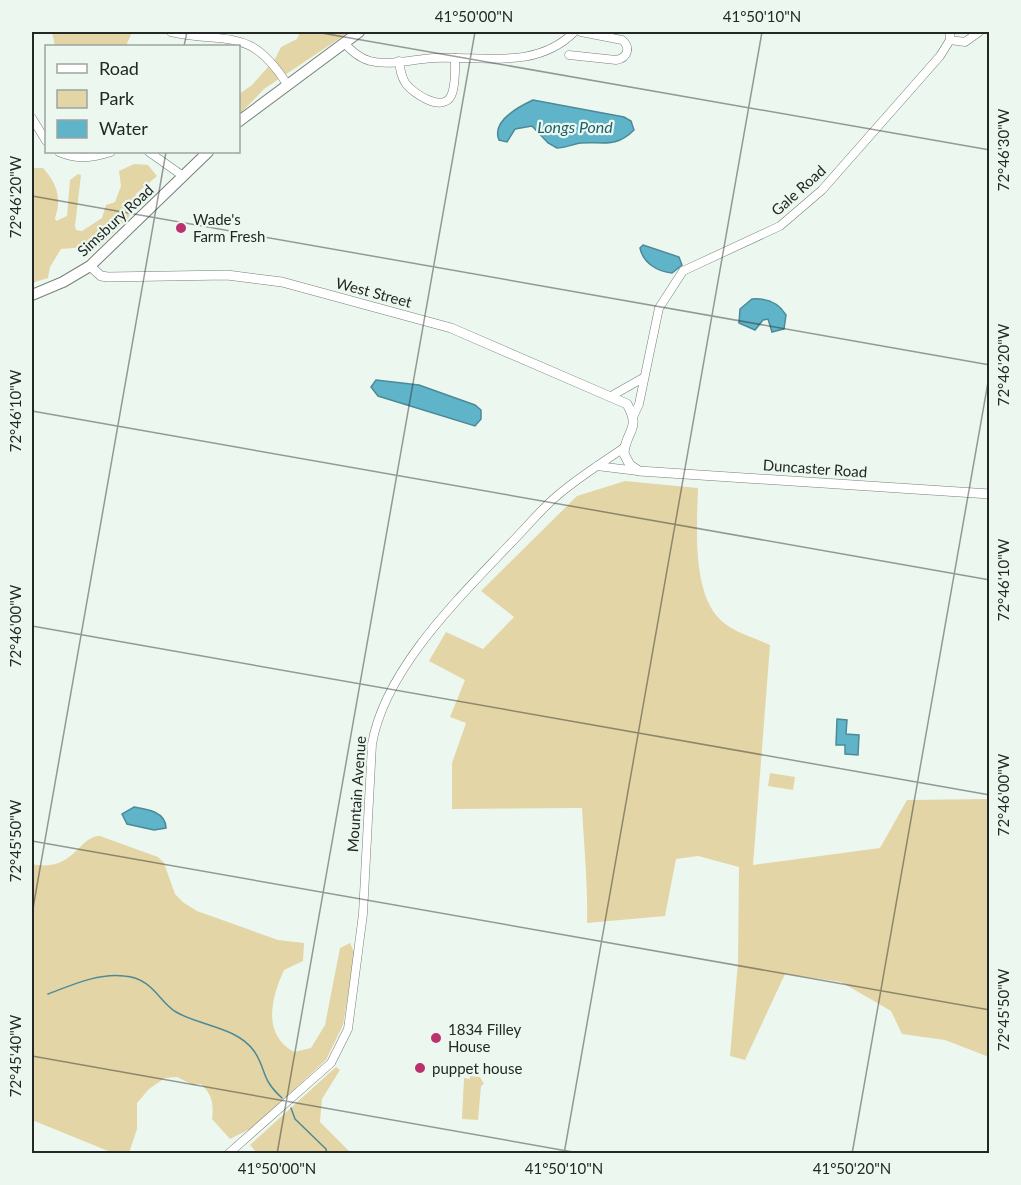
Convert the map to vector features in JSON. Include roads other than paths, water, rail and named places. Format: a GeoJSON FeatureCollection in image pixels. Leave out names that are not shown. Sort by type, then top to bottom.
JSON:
{"type":"FeatureCollection","features":[{"type":"Feature","properties":{"kind":"main road"},"geometry":{"type":"LineString","coordinates":[[240,120],[359,32]]}},
{"type":"Feature","properties":{"kind":"main road","name":"Simsbury Road"},"geometry":{"type":"LineString","coordinates":[[32,295],[63,282],[90,266],[207,153]]}},
{"type":"Feature","properties":{"kind":"street"},"geometry":{"type":"LineString","coordinates":[[171,32],[228,38],[246,43],[270,62],[287,84]]}},
{"type":"Feature","properties":{"kind":"street"},"geometry":{"type":"LineString","coordinates":[[344,43],[358,57],[370,61],[507,59],[526,57],[551,48],[574,32]]}},
{"type":"Feature","properties":{"kind":"street"},"geometry":{"type":"LineString","coordinates":[[569,56],[616,60],[626,55],[628,48],[622,40],[581,32]]}},
{"type":"Feature","properties":{"kind":"street"},"geometry":{"type":"LineString","coordinates":[[950,36],[965,42],[979,32]]}},
{"type":"Feature","properties":{"kind":"street","name":"Gale Road"},"geometry":{"type":"LineString","coordinates":[[633,415],[639,404],[659,308],[683,271],[780,226],[818,194],[940,56],[950,36]]}},
{"type":"Feature","properties":{"kind":"street"},"geometry":{"type":"LineString","coordinates":[[399,61],[402,77],[408,86],[422,97],[440,102],[447,100],[451,95],[455,58]]}},
{"type":"Feature","properties":{"kind":"street"},"geometry":{"type":"LineString","coordinates":[[32,118],[45,139]]}},
{"type":"Feature","properties":{"kind":"street"},"geometry":{"type":"LineString","coordinates":[[62,153],[88,158],[107,153]]}},
{"type":"Feature","properties":{"kind":"street"},"geometry":{"type":"LineString","coordinates":[[150,153],[183,176]]}},
{"type":"Feature","properties":{"kind":"street","name":"West Street"},"geometry":{"type":"LineString","coordinates":[[90,266],[101,276],[108,277],[227,275],[282,282],[452,328],[613,395],[627,404],[633,415]]}},
{"type":"Feature","properties":{"kind":"street"},"geometry":{"type":"LineString","coordinates":[[613,395],[644,378]]}},
{"type":"Feature","properties":{"kind":"street"},"geometry":{"type":"LineString","coordinates":[[633,415],[634,425],[624,454],[630,465],[639,471]]}},
{"type":"Feature","properties":{"kind":"street","name":"Mountain Avenue"},"geometry":{"type":"LineString","coordinates":[[228,1154],[331,1063],[348,1029],[363,914],[372,744],[375,725],[384,703],[427,636],[466,592],[556,497],[625,447]]}},
{"type":"Feature","properties":{"kind":"street","name":"Duncaster Road"},"geometry":{"type":"LineString","coordinates":[[597,466],[639,471],[990,494]]}},
{"type":"Feature","properties":{"kind":"water","name":"Longs Pond"},"geometry":{"type":"Polygon","coordinates":[[[533,100],[624,117],[631,121],[634,130],[621,140],[614,142],[581,143],[560,148],[548,143],[532,126],[515,129],[507,142],[499,140],[499,127],[507,115],[533,100]]]}},
{"type":"Feature","properties":{"kind":"water"},"geometry":{"type":"Polygon","coordinates":[[[643,245],[679,257],[682,265],[672,273],[657,269],[644,258],[640,248],[643,245]]]}},
{"type":"Feature","properties":{"kind":"water"},"geometry":{"type":"Polygon","coordinates":[[[752,299],[763,299],[776,304],[786,315],[784,329],[772,332],[768,319],[763,320],[755,330],[739,323],[740,309],[752,299]]]}},
{"type":"Feature","properties":{"kind":"water"},"geometry":{"type":"Polygon","coordinates":[[[376,380],[419,385],[475,405],[481,410],[481,419],[475,426],[378,396],[371,387],[376,380]]]}},
{"type":"Feature","properties":{"kind":"water"},"geometry":{"type":"Polygon","coordinates":[[[837,719],[847,720],[846,734],[859,735],[858,755],[845,754],[845,745],[836,745],[837,719]]]}},
{"type":"Feature","properties":{"kind":"water"},"geometry":{"type":"Polygon","coordinates":[[[134,807],[150,810],[159,815],[163,818],[166,828],[154,830],[127,824],[122,814],[134,807]]]}},
{"type":"Feature","properties":{"kind":"waterway"},"geometry":{"type":"LineString","coordinates":[[48,994],[85,980],[105,976],[124,976],[142,981],[176,1012],[228,1032],[247,1043],[258,1058],[270,1085],[282,1098]]}},
{"type":"Feature","properties":{"kind":"waterway"},"geometry":{"type":"LineString","coordinates":[[291,1108],[295,1119],[326,1149],[327,1154]]}},
{"type":"Feature","properties":{"kind":"place","name":"Wade's Farm Fresh"},"geometry":{"type":"Point","coordinates":[181,228]}},
{"type":"Feature","properties":{"kind":"place","name":"1834 Filley House"},"geometry":{"type":"Point","coordinates":[436,1038]}},
{"type":"Feature","properties":{"kind":"place","name":"puppet house"},"geometry":{"type":"Point","coordinates":[420,1068]}}]}
